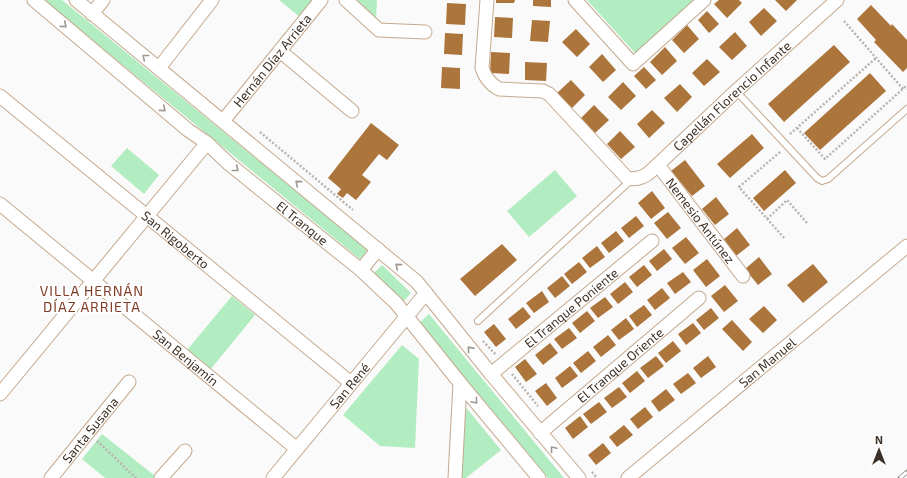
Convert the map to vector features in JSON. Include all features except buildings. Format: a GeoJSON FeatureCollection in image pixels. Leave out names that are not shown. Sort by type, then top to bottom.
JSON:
{"type":"FeatureCollection","features":[{"type":"Feature","properties":{"kind":"street","name":"El Tranque"},"geometry":{"type":"LineString","coordinates":[[34,0],[229,164],[360,270],[396,303],[539,478]]}},
{"type":"Feature","properties":{"kind":"street"},"geometry":{"type":"LineString","coordinates":[[76,0],[417,282],[490,374],[579,478]]}},
{"type":"Feature","properties":{"kind":"street"},"geometry":{"type":"LineString","coordinates":[[92,14],[103,0]]}},
{"type":"Feature","properties":{"kind":"street"},"geometry":{"type":"LineString","coordinates":[[159,68],[212,0]]}},
{"type":"Feature","properties":{"kind":"street","name":"Hernán Díaz Arrieta"},"geometry":{"type":"LineString","coordinates":[[223,121],[321,0]]}},
{"type":"Feature","properties":{"kind":"street"},"geometry":{"type":"LineString","coordinates":[[346,0],[379,30],[424,32]]}},
{"type":"Feature","properties":{"kind":"street"},"geometry":{"type":"LineString","coordinates":[[487,0],[482,68],[484,76],[493,86],[499,89],[543,91],[549,94],[628,176]]}},
{"type":"Feature","properties":{"kind":"street"},"geometry":{"type":"LineString","coordinates":[[576,0],[633,64],[704,0]]}},
{"type":"Feature","properties":{"kind":"street","name":"Capellán Florencio Infante"},"geometry":{"type":"LineString","coordinates":[[628,176],[645,176],[837,0]]}},
{"type":"Feature","properties":{"kind":"street"},"geometry":{"type":"LineString","coordinates":[[280,51],[352,111]]}},
{"type":"Feature","properties":{"kind":"street","name":"San Rigoberto"},"geometry":{"type":"LineString","coordinates":[[0,96],[351,383]]}},
{"type":"Feature","properties":{"kind":"street"},"geometry":{"type":"LineString","coordinates":[[0,394],[207,144]]}},
{"type":"Feature","properties":{"kind":"street","name":"Nemesio Antúnez"},"geometry":{"type":"LineString","coordinates":[[658,165],[743,276]]}},
{"type":"Feature","properties":{"kind":"street","name":"San Benjamín"},"geometry":{"type":"LineString","coordinates":[[0,204],[297,449]]}},
{"type":"Feature","properties":{"kind":"street","name":"El Tranque Poniente"},"geometry":{"type":"LineString","coordinates":[[490,374],[652,241]]}},
{"type":"Feature","properties":{"kind":"street","name":"San Manuel"},"geometry":{"type":"LineString","coordinates":[[628,478],[907,246]]}},
{"type":"Feature","properties":{"kind":"street"},"geometry":{"type":"LineString","coordinates":[[360,270],[378,249]]}},
{"type":"Feature","properties":{"kind":"street","name":"San René"},"geometry":{"type":"LineString","coordinates":[[273,478],[426,293]]}},
{"type":"Feature","properties":{"kind":"street","name":"El Tranque Oriente"},"geometry":{"type":"LineString","coordinates":[[540,433],[699,298]]}},
{"type":"Feature","properties":{"kind":"street","name":"Santa Susana"},"geometry":{"type":"LineString","coordinates":[[51,478],[129,382]]}},
{"type":"Feature","properties":{"kind":"street"},"geometry":{"type":"LineString","coordinates":[[455,478],[460,383]]}},
{"type":"Feature","properties":{"kind":"street"},"geometry":{"type":"LineString","coordinates":[[161,478],[185,451]]}},
{"type":"Feature","properties":{"kind":"lane"},"geometry":{"type":"LineString","coordinates":[[736,91],[817,178],[822,181],[828,179],[907,110]]}},
{"type":"Feature","properties":{"kind":"lane"},"geometry":{"type":"LineString","coordinates":[[478,321],[628,176]]}},
{"type":"Feature","properties":{"kind":"path"},"geometry":{"type":"LineString","coordinates":[[844,21],[903,89]]}},
{"type":"Feature","properties":{"kind":"path"},"geometry":{"type":"LineString","coordinates":[[797,128],[825,159],[905,87],[907,89]]}},
{"type":"Feature","properties":{"kind":"path"},"geometry":{"type":"LineString","coordinates":[[767,218],[787,200],[807,223]]}},
{"type":"Feature","properties":{"kind":"path"},"geometry":{"type":"LineString","coordinates":[[88,432],[136,478]]}},
{"type":"Feature","properties":{"kind":"green space"},"geometry":{"type":"Polygon","coordinates":[[[43,0],[62,0],[368,250],[360,259],[43,0]]]}},
{"type":"Feature","properties":{"kind":"green space"},"geometry":{"type":"Polygon","coordinates":[[[279,0],[313,0],[300,17],[279,0]]]}},
{"type":"Feature","properties":{"kind":"green space"},"geometry":{"type":"Polygon","coordinates":[[[352,0],[377,0],[376,22],[352,0]]]}},
{"type":"Feature","properties":{"kind":"green space"},"geometry":{"type":"Polygon","coordinates":[[[587,0],[695,0],[636,54],[587,0]]]}},
{"type":"Feature","properties":{"kind":"green space"},"geometry":{"type":"Polygon","coordinates":[[[127,148],[159,175],[144,194],[111,166],[127,148]]]}},
{"type":"Feature","properties":{"kind":"green space"},"geometry":{"type":"Polygon","coordinates":[[[555,170],[577,196],[529,237],[507,211],[555,170]]]}},
{"type":"Feature","properties":{"kind":"green space"},"geometry":{"type":"Polygon","coordinates":[[[382,265],[411,293],[404,301],[374,273],[382,265]]]}},
{"type":"Feature","properties":{"kind":"green space"},"geometry":{"type":"Polygon","coordinates":[[[232,296],[255,315],[210,370],[187,350],[232,296]]]}},
{"type":"Feature","properties":{"kind":"green space"},"geometry":{"type":"Polygon","coordinates":[[[429,314],[564,478],[548,478],[419,323],[429,314]]]}},
{"type":"Feature","properties":{"kind":"green space"},"geometry":{"type":"Polygon","coordinates":[[[402,345],[419,359],[415,448],[380,446],[343,415],[402,345]]]}},
{"type":"Feature","properties":{"kind":"green space"},"geometry":{"type":"Polygon","coordinates":[[[463,404],[501,450],[466,478],[460,478],[463,404]]]}},
{"type":"Feature","properties":{"kind":"green space"},"geometry":{"type":"Polygon","coordinates":[[[102,434],[155,476],[153,478],[105,478],[82,459],[102,434]]]}},
{"type":"Feature","properties":{"kind":"railway"},"geometry":{"type":"LineString","coordinates":[[900,478],[907,472]]}},
{"type":"Feature","properties":{"kind":"district","name":"VILLA HERNÁN DÍAZ ARRIETA"},"geometry":{"type":"Point","coordinates":[92,298]}}]}
